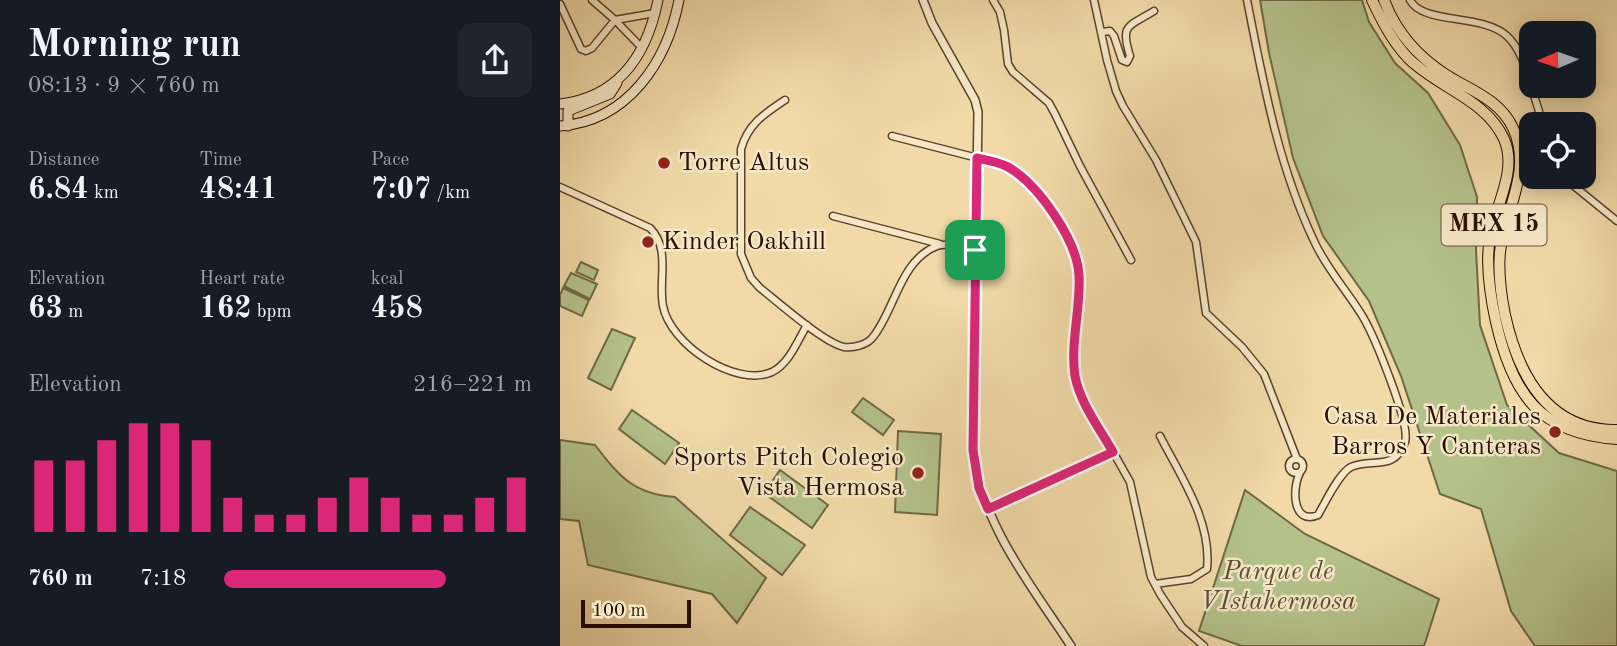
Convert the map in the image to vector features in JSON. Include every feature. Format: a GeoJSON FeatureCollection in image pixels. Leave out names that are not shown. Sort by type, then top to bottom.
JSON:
{"type":"FeatureCollection","features":[{"type":"Feature","properties":{"kind":"main road"},"geometry":{"type":"LineString","coordinates":[[560,104],[593,95],[618,81],[627,72],[642,48],[658,0]]}},
{"type":"Feature","properties":{"kind":"main road"},"geometry":{"type":"LineString","coordinates":[[564,126],[609,113],[642,84],[665,49],[679,0]]}},
{"type":"Feature","properties":{"kind":"main road","name":"MEX 15"},"geometry":{"type":"LineString","coordinates":[[1371,0],[1389,34],[1409,59],[1481,109],[1497,126],[1505,142],[1507,177],[1490,237],[1488,268],[1503,354],[1514,380],[1535,408],[1556,423],[1576,432],[1617,439]]}},
{"type":"Feature","properties":{"kind":"main road","name":"MEX 15"},"geometry":{"type":"LineString","coordinates":[[1384,0],[1396,25],[1413,47],[1447,76],[1494,103],[1516,136],[1521,170],[1503,234],[1499,262],[1501,290],[1510,335],[1524,374],[1539,395],[1560,414],[1584,425],[1617,430]]}},
{"type":"Feature","properties":{"kind":"main road"},"geometry":{"type":"LineString","coordinates":[[564,126],[568,111],[613,92],[618,81]]}},
{"type":"Feature","properties":{"kind":"street"},"geometry":{"type":"LineString","coordinates":[[592,0],[642,48]]}},
{"type":"Feature","properties":{"kind":"street"},"geometry":{"type":"LineString","coordinates":[[923,0],[932,23],[975,100],[978,112],[973,450],[979,488],[1007,548],[1071,646]]}},
{"type":"Feature","properties":{"kind":"street"},"geometry":{"type":"LineString","coordinates":[[993,0],[1002,21],[1008,64],[1013,72],[1049,103],[1131,260]]}},
{"type":"Feature","properties":{"kind":"street"},"geometry":{"type":"LineString","coordinates":[[1094,0],[1107,60],[1123,106],[1156,160],[1196,242],[1206,313],[1242,347],[1264,374],[1297,459],[1303,465],[1297,478],[1296,506],[1299,513],[1312,517],[1318,515],[1344,472],[1352,467],[1382,464],[1392,459],[1400,451],[1406,429],[1370,330],[1314,243],[1280,153],[1247,0]]}},
{"type":"Feature","properties":{"kind":"street"},"geometry":{"type":"LineString","coordinates":[[1413,2],[1427,14],[1475,21],[1500,30],[1519,54]]}},
{"type":"Feature","properties":{"kind":"street"},"geometry":{"type":"LineString","coordinates":[[560,4],[583,51],[592,48],[615,20],[655,13]]}},
{"type":"Feature","properties":{"kind":"street"},"geometry":{"type":"LineString","coordinates":[[1102,32],[1110,31],[1122,60],[1127,62],[1130,56],[1124,38],[1125,31],[1154,11]]}},
{"type":"Feature","properties":{"kind":"street"},"geometry":{"type":"LineString","coordinates":[[785,100],[753,123],[743,142],[740,164],[741,254],[751,278],[760,288],[836,344],[856,346],[874,336],[914,264],[940,244]]}},
{"type":"Feature","properties":{"kind":"street"},"geometry":{"type":"LineString","coordinates":[[892,136],[1005,165],[1034,187],[1047,204],[1076,257],[1079,275],[1074,362],[1080,393],[1130,482],[1151,577],[1182,627],[1204,646]]}},
{"type":"Feature","properties":{"kind":"street"},"geometry":{"type":"LineString","coordinates":[[560,187],[650,228],[659,237],[662,248],[663,306],[669,321],[704,358],[732,374],[748,377],[774,371],[784,364],[807,325]]}},
{"type":"Feature","properties":{"kind":"street"},"geometry":{"type":"LineString","coordinates":[[1578,189],[1617,221]]}},
{"type":"Feature","properties":{"kind":"street"},"geometry":{"type":"LineString","coordinates":[[833,216],[940,244],[975,250]]}},
{"type":"Feature","properties":{"kind":"street"},"geometry":{"type":"LineString","coordinates":[[1155,584],[1191,579],[1207,569],[1208,552],[1200,517],[1160,436]]}},
{"type":"Feature","properties":{"kind":"street"},"geometry":{"type":"LineString","coordinates":[[988,509],[1113,452]]}},
{"type":"Feature","properties":{"kind":"street"},"geometry":{"type":"LineString","coordinates":[[1297,459],[1289,464],[1289,469],[1293,472],[1301,471]]}},
{"type":"Feature","properties":{"kind":"green space"},"geometry":{"type":"Polygon","coordinates":[[[1260,0],[1362,0],[1369,22],[1395,63],[1428,93],[1460,145],[1477,197],[1476,250],[1480,325],[1507,405],[1559,453],[1617,471],[1617,646],[1535,646],[1511,611],[1481,509],[1440,494],[1401,376],[1369,301],[1323,236],[1293,158],[1260,0]]]}},
{"type":"Feature","properties":{"kind":"green space"},"geometry":{"type":"Polygon","coordinates":[[[581,262],[598,270],[594,280],[576,272],[581,262]]]}},
{"type":"Feature","properties":{"kind":"green space"},"geometry":{"type":"Polygon","coordinates":[[[571,273],[597,284],[590,299],[564,286],[571,273]]]}},
{"type":"Feature","properties":{"kind":"green space"},"geometry":{"type":"Polygon","coordinates":[[[563,288],[589,300],[582,316],[560,306],[563,288]]]}},
{"type":"Feature","properties":{"kind":"green space"},"geometry":{"type":"Polygon","coordinates":[[[612,329],[635,338],[611,390],[588,378],[612,329]]]}},
{"type":"Feature","properties":{"kind":"green space"},"geometry":{"type":"Polygon","coordinates":[[[863,398],[894,420],[883,435],[852,412],[863,398]]]}},
{"type":"Feature","properties":{"kind":"green space"},"geometry":{"type":"Polygon","coordinates":[[[632,410],[679,443],[665,464],[619,429],[632,410]]]}},
{"type":"Feature","properties":{"kind":"green space","name":"Sports Pitch Colegio Vista Hermosa"},"geometry":{"type":"Polygon","coordinates":[[[898,431],[941,434],[937,515],[895,512],[898,431]]]}},
{"type":"Feature","properties":{"kind":"green space"},"geometry":{"type":"Polygon","coordinates":[[[560,440],[595,445],[628,481],[648,492],[675,497],[766,578],[737,623],[712,594],[588,565],[579,521],[560,519],[560,440]]]}},
{"type":"Feature","properties":{"kind":"green space"},"geometry":{"type":"Polygon","coordinates":[[[780,470],[828,505],[812,528],[764,493],[780,470]]]}},
{"type":"Feature","properties":{"kind":"green space","name":"Parque de VIstahermosa"},"geometry":{"type":"Polygon","coordinates":[[[1245,490],[1305,534],[1439,599],[1424,646],[1242,646],[1199,631],[1245,490]]]}},
{"type":"Feature","properties":{"kind":"green space"},"geometry":{"type":"Polygon","coordinates":[[[750,507],[805,545],[782,575],[730,535],[750,507]]]}},
{"type":"Feature","properties":{"kind":"place","name":"Torre Altus"},"geometry":{"type":"Point","coordinates":[664,163]}},
{"type":"Feature","properties":{"kind":"place","name":"Kinder Oakhill"},"geometry":{"type":"Point","coordinates":[648,242]}},
{"type":"Feature","properties":{"kind":"place","name":"Casa De Materiales Barros Y Canteras"},"geometry":{"type":"Point","coordinates":[1555,432]}},
{"type":"Feature","properties":{"kind":"place","name":"Sports Pitch Colegio Vista Hermosa"},"geometry":{"type":"Point","coordinates":[918,473]}},
{"type":"Feature","properties":{"kind":"route"},"geometry":{"type":"LineString","coordinates":[[977,158],[1005,165],[1034,187],[1062,229],[1076,257],[1079,275],[1074,362],[1076,377],[1080,393],[1113,452],[988,509],[979,488],[973,450],[975,250],[977,158]]}}]}
